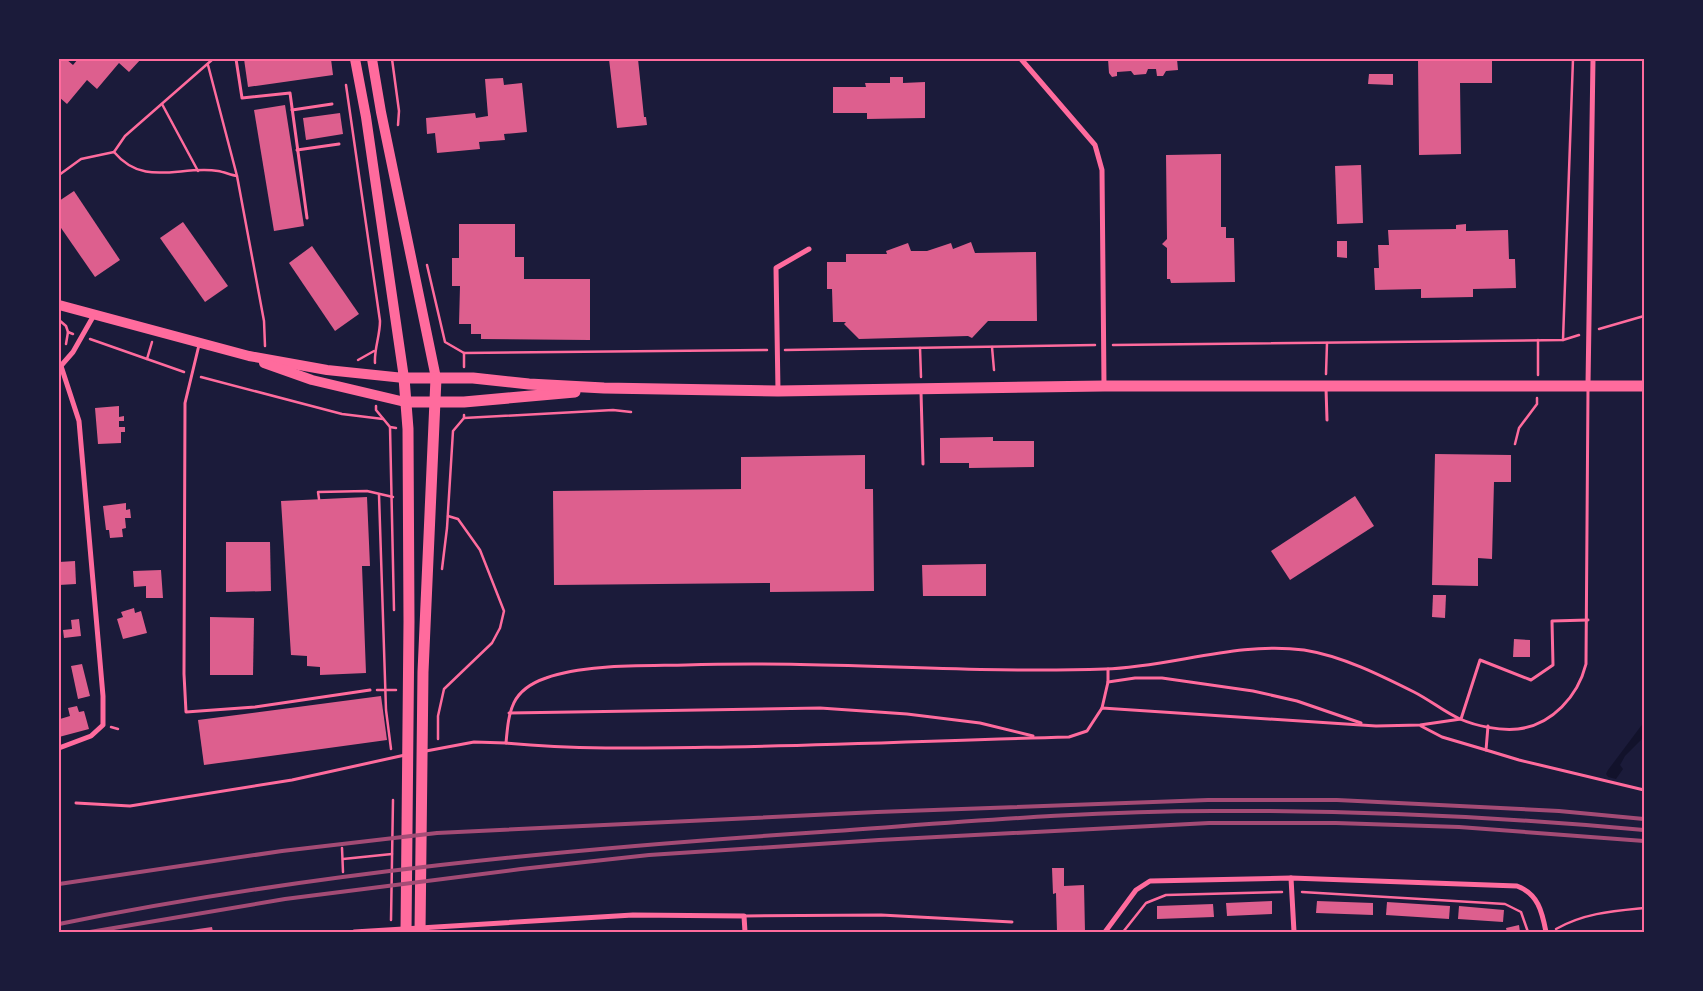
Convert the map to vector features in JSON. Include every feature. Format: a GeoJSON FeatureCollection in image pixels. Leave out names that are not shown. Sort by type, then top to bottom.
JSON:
{"type":"FeatureCollection","features":[{"type":"Feature","properties":{"kind":"main road"},"geometry":{"type":"LineString","coordinates":[[355,59],[366,117],[404,378],[408,438],[406,932]]}},
{"type":"Feature","properties":{"kind":"main road"},"geometry":{"type":"LineString","coordinates":[[372,59],[436,378],[423,672],[420,932]]}},
{"type":"Feature","properties":{"kind":"main road"},"geometry":{"type":"LineString","coordinates":[[59,305],[249,356],[312,380],[405,402],[435,404],[570,393],[604,388]]}},
{"type":"Feature","properties":{"kind":"main road"},"geometry":{"type":"LineString","coordinates":[[249,356],[376,376],[473,378],[529,384],[604,388],[778,391],[1104,386],[1644,386]]}},
{"type":"Feature","properties":{"kind":"street"},"geometry":{"type":"LineString","coordinates":[[1021,59],[1095,145],[1102,170],[1102,345],[1104,386]]}},
{"type":"Feature","properties":{"kind":"street"},"geometry":{"type":"LineString","coordinates":[[1588,385],[1593,59]]}},
{"type":"Feature","properties":{"kind":"street"},"geometry":{"type":"LineString","coordinates":[[778,391],[776,268],[808,249]]}},
{"type":"Feature","properties":{"kind":"street"},"geometry":{"type":"LineString","coordinates":[[59,748],[91,736],[103,725],[104,696],[79,421],[60,367],[82,337],[94,314]]}},
{"type":"Feature","properties":{"kind":"street"},"geometry":{"type":"LineString","coordinates":[[1291,878],[1294,932]]}},
{"type":"Feature","properties":{"kind":"street"},"geometry":{"type":"LineString","coordinates":[[1105,932],[1136,890],[1150,881],[1291,878],[1516,886],[1527,891],[1537,901],[1546,932]]}},
{"type":"Feature","properties":{"kind":"street"},"geometry":{"type":"LineString","coordinates":[[354,932],[633,915],[744,916],[745,932]]}},
{"type":"Feature","properties":{"kind":"lane"},"geometry":{"type":"LineString","coordinates":[[236,59],[242,98],[290,93],[306,218]]}},
{"type":"Feature","properties":{"kind":"lane"},"geometry":{"type":"LineString","coordinates":[[822,59],[830,59]]}},
{"type":"Feature","properties":{"kind":"lane"},"geometry":{"type":"LineString","coordinates":[[292,110],[332,104]]}},
{"type":"Feature","properties":{"kind":"lane"},"geometry":{"type":"LineString","coordinates":[[298,150],[339,144]]}},
{"type":"Feature","properties":{"kind":"lane"},"geometry":{"type":"LineString","coordinates":[[200,342],[191,375],[186,404],[184,470],[184,674],[186,712],[255,707],[370,690]]}},
{"type":"Feature","properties":{"kind":"lane"},"geometry":{"type":"LineString","coordinates":[[506,743],[509,713],[521,693],[541,680],[566,673],[603,669],[714,664],[807,663],[964,668],[1108,669],[1239,650],[1301,650],[1342,660],[1413,692],[1461,719],[1488,726],[1511,729],[1530,727],[1549,718],[1564,706],[1584,674],[1586,664],[1588,620],[1588,385]]}},
{"type":"Feature","properties":{"kind":"lane"},"geometry":{"type":"LineString","coordinates":[[1326,386],[1327,420]]}},
{"type":"Feature","properties":{"kind":"lane"},"geometry":{"type":"LineString","coordinates":[[921,389],[923,464]]}},
{"type":"Feature","properties":{"kind":"lane"},"geometry":{"type":"LineString","coordinates":[[1461,719],[1480,660],[1531,680],[1552,665],[1552,621],[1588,620]]}},
{"type":"Feature","properties":{"kind":"lane"},"geometry":{"type":"LineString","coordinates":[[419,752],[474,742],[552,747],[636,748],[838,745],[1069,737],[1083,734],[1102,708],[1108,682],[1108,669]]}},
{"type":"Feature","properties":{"kind":"lane"},"geometry":{"type":"LineString","coordinates":[[1108,682],[1135,678],[1162,678],[1266,693],[1297,701],[1366,725]]}},
{"type":"Feature","properties":{"kind":"lane"},"geometry":{"type":"LineString","coordinates":[[509,713],[820,708],[907,714],[980,724],[1036,737]]}},
{"type":"Feature","properties":{"kind":"lane"},"geometry":{"type":"LineString","coordinates":[[1102,708],[1366,725],[1420,725],[1461,719]]}},
{"type":"Feature","properties":{"kind":"lane"},"geometry":{"type":"LineString","coordinates":[[1420,725],[1442,737],[1519,760],[1644,790]]}},
{"type":"Feature","properties":{"kind":"lane"},"geometry":{"type":"LineString","coordinates":[[1486,750],[1488,726]]}},
{"type":"Feature","properties":{"kind":"lane"},"geometry":{"type":"LineString","coordinates":[[76,803],[130,806],[292,780],[410,754]]}},
{"type":"Feature","properties":{"kind":"lane"},"geometry":{"type":"LineString","coordinates":[[744,916],[881,915],[1012,922]]}},
{"type":"Feature","properties":{"kind":"path"},"geometry":{"type":"LineString","coordinates":[[59,175],[81,159],[114,152],[125,136],[208,66],[213,59]]}},
{"type":"Feature","properties":{"kind":"path"},"geometry":{"type":"LineString","coordinates":[[392,59],[399,111],[397,130]]}},
{"type":"Feature","properties":{"kind":"path"},"geometry":{"type":"LineString","coordinates":[[1564,340],[1573,59]]}},
{"type":"Feature","properties":{"kind":"path"},"geometry":{"type":"LineString","coordinates":[[208,66],[237,176],[264,321],[264,346],[273,348]]}},
{"type":"Feature","properties":{"kind":"path"},"geometry":{"type":"LineString","coordinates":[[345,78],[380,322],[380,337],[374,351],[376,376]]}},
{"type":"Feature","properties":{"kind":"path"},"geometry":{"type":"LineString","coordinates":[[162,104],[198,171]]}},
{"type":"Feature","properties":{"kind":"path"},"geometry":{"type":"LineString","coordinates":[[114,152],[124,163],[137,170],[155,175],[218,171],[237,176]]}},
{"type":"Feature","properties":{"kind":"path"},"geometry":{"type":"LineString","coordinates":[[425,257],[445,342],[464,353],[1564,340],[1644,316]]}},
{"type":"Feature","properties":{"kind":"path"},"geometry":{"type":"LineString","coordinates":[[59,320],[66,326],[68,332],[65,347]]}},
{"type":"Feature","properties":{"kind":"path"},"geometry":{"type":"LineString","coordinates":[[68,332],[191,375],[342,414],[384,419]]}},
{"type":"Feature","properties":{"kind":"path"},"geometry":{"type":"LineString","coordinates":[[1515,444],[1519,428],[1537,404],[1538,340]]}},
{"type":"Feature","properties":{"kind":"path"},"geometry":{"type":"LineString","coordinates":[[1326,386],[1327,343]]}},
{"type":"Feature","properties":{"kind":"path"},"geometry":{"type":"LineString","coordinates":[[992,347],[994,370]]}},
{"type":"Feature","properties":{"kind":"path"},"geometry":{"type":"LineString","coordinates":[[920,348],[921,389]]}},
{"type":"Feature","properties":{"kind":"path"},"geometry":{"type":"LineString","coordinates":[[351,362],[374,351]]}},
{"type":"Feature","properties":{"kind":"path"},"geometry":{"type":"LineString","coordinates":[[376,396],[376,410],[390,427],[394,612]]}},
{"type":"Feature","properties":{"kind":"path"},"geometry":{"type":"LineString","coordinates":[[441,576],[448,516],[453,431],[464,418],[613,410],[630,412]]}},
{"type":"Feature","properties":{"kind":"path"},"geometry":{"type":"LineString","coordinates":[[319,499],[318,492],[367,491],[379,496],[393,497]]}},
{"type":"Feature","properties":{"kind":"path"},"geometry":{"type":"LineString","coordinates":[[379,496],[386,690],[392,757]]}},
{"type":"Feature","properties":{"kind":"path"},"geometry":{"type":"LineString","coordinates":[[438,748],[438,716],[444,689],[492,643],[500,628],[504,611],[480,550],[458,519],[448,516]]}},
{"type":"Feature","properties":{"kind":"path"},"geometry":{"type":"LineString","coordinates":[[342,848],[343,872]]}},
{"type":"Feature","properties":{"kind":"path"},"geometry":{"type":"LineString","coordinates":[[343,859],[390,854]]}},
{"type":"Feature","properties":{"kind":"path"},"geometry":{"type":"LineString","coordinates":[[1123,932],[1146,903],[1166,895],[1291,892],[1505,904],[1521,912],[1528,932]]}},
{"type":"Feature","properties":{"kind":"path"},"geometry":{"type":"LineString","coordinates":[[1550,932],[1572,920],[1597,913],[1644,908]]}},
{"type":"Feature","properties":{"kind":"shaded area"},"geometry":{"type":"Polygon","coordinates":[[[1644,722],[1644,737],[1625,756],[1620,765],[1623,769],[1616,779],[1608,777],[1606,774],[1608,770],[1644,722]]]}},
{"type":"Feature","properties":{"kind":"building"},"geometry":{"type":"Polygon","coordinates":[[[59,59],[66,59],[73,65],[78,59],[141,59],[129,72],[119,63],[97,89],[87,80],[67,104],[59,97],[59,59]]]}},
{"type":"Feature","properties":{"kind":"building"},"geometry":{"type":"Polygon","coordinates":[[[244,59],[331,59],[333,75],[248,87],[244,59]]]}},
{"type":"Feature","properties":{"kind":"building"},"geometry":{"type":"Polygon","coordinates":[[[609,59],[638,59],[644,117],[646,117],[647,125],[617,128],[609,59]]]}},
{"type":"Feature","properties":{"kind":"building"},"geometry":{"type":"Polygon","coordinates":[[[1108,59],[1177,59],[1178,70],[1166,71],[1163,76],[1157,76],[1156,69],[1148,69],[1146,74],[1134,75],[1131,71],[1117,72],[1117,76],[1112,77],[1109,73],[1108,59]]]}},
{"type":"Feature","properties":{"kind":"building"},"geometry":{"type":"Polygon","coordinates":[[[1418,59],[1492,59],[1492,83],[1460,83],[1461,154],[1419,155],[1418,59]]]}},
{"type":"Feature","properties":{"kind":"building"},"geometry":{"type":"Polygon","coordinates":[[[1369,74],[1393,74],[1393,85],[1368,84],[1369,74]]]}},
{"type":"Feature","properties":{"kind":"building"},"geometry":{"type":"Polygon","coordinates":[[[890,77],[903,77],[903,83],[925,82],[925,118],[867,119],[867,113],[833,113],[833,87],[866,87],[865,83],[890,83],[890,77]]]}},
{"type":"Feature","properties":{"kind":"building"},"geometry":{"type":"Polygon","coordinates":[[[503,78],[504,85],[522,83],[527,132],[504,134],[505,140],[479,142],[480,149],[437,153],[435,133],[427,134],[426,118],[475,113],[476,118],[488,116],[485,79],[503,78]]]}},
{"type":"Feature","properties":{"kind":"building"},"geometry":{"type":"Polygon","coordinates":[[[285,105],[304,226],[274,231],[254,110],[285,105]]]}},
{"type":"Feature","properties":{"kind":"building"},"geometry":{"type":"Polygon","coordinates":[[[340,113],[343,134],[306,140],[303,118],[340,113]]]}},
{"type":"Feature","properties":{"kind":"building"},"geometry":{"type":"Polygon","coordinates":[[[1221,154],[1221,227],[1226,227],[1226,238],[1234,238],[1235,282],[1171,283],[1170,279],[1167,279],[1167,248],[1162,244],[1167,239],[1166,155],[1221,154]]]}},
{"type":"Feature","properties":{"kind":"building"},"geometry":{"type":"Polygon","coordinates":[[[1361,165],[1363,223],[1337,224],[1335,166],[1361,165]]]}},
{"type":"Feature","properties":{"kind":"building"},"geometry":{"type":"Polygon","coordinates":[[[74,191],[120,260],[95,277],[59,225],[59,201],[74,191]]]}},
{"type":"Feature","properties":{"kind":"building"},"geometry":{"type":"Polygon","coordinates":[[[183,222],[228,286],[205,302],[160,238],[183,222]]]}},
{"type":"Feature","properties":{"kind":"building"},"geometry":{"type":"Polygon","coordinates":[[[459,224],[515,224],[515,257],[524,257],[524,279],[590,279],[590,340],[481,339],[481,334],[471,334],[471,324],[459,324],[460,286],[452,286],[452,258],[459,258],[459,224]]]}},
{"type":"Feature","properties":{"kind":"building"},"geometry":{"type":"Polygon","coordinates":[[[1466,224],[1466,231],[1508,230],[1509,259],[1515,259],[1516,288],[1473,289],[1473,297],[1421,298],[1421,289],[1375,290],[1374,268],[1379,268],[1378,245],[1389,245],[1388,230],[1456,229],[1456,225],[1466,224]]]}},
{"type":"Feature","properties":{"kind":"building"},"geometry":{"type":"Polygon","coordinates":[[[1337,241],[1347,241],[1347,258],[1337,257],[1337,241]]]}},
{"type":"Feature","properties":{"kind":"building"},"geometry":{"type":"Polygon","coordinates":[[[971,242],[975,253],[1036,252],[1037,321],[988,321],[972,338],[968,336],[859,339],[844,324],[846,322],[833,322],[832,289],[827,289],[827,262],[846,262],[846,254],[887,254],[886,251],[908,243],[911,251],[927,251],[951,243],[953,249],[971,242]]]}},
{"type":"Feature","properties":{"kind":"building"},"geometry":{"type":"Polygon","coordinates":[[[312,246],[359,314],[335,331],[289,263],[312,246]]]}},
{"type":"Feature","properties":{"kind":"building"},"geometry":{"type":"Polygon","coordinates":[[[119,406],[119,417],[124,416],[124,421],[119,421],[119,427],[125,427],[125,432],[121,432],[121,443],[98,444],[95,408],[119,406]]]}},
{"type":"Feature","properties":{"kind":"building"},"geometry":{"type":"Polygon","coordinates":[[[993,437],[993,441],[1034,441],[1034,467],[969,468],[969,463],[940,463],[940,438],[993,437]]]}},
{"type":"Feature","properties":{"kind":"building"},"geometry":{"type":"Polygon","coordinates":[[[1435,454],[1511,455],[1511,482],[1494,482],[1492,559],[1478,558],[1478,586],[1432,585],[1435,454]]]}},
{"type":"Feature","properties":{"kind":"building"},"geometry":{"type":"Polygon","coordinates":[[[865,455],[865,489],[873,489],[874,591],[770,592],[770,583],[554,585],[553,491],[741,489],[741,457],[865,455]]]}},
{"type":"Feature","properties":{"kind":"building"},"geometry":{"type":"Polygon","coordinates":[[[1355,496],[1374,526],[1290,580],[1271,551],[1355,496]]]}},
{"type":"Feature","properties":{"kind":"building"},"geometry":{"type":"Polygon","coordinates":[[[367,497],[370,566],[362,566],[366,673],[320,675],[320,667],[307,666],[307,656],[291,655],[281,501],[367,497]]]}},
{"type":"Feature","properties":{"kind":"building"},"geometry":{"type":"Polygon","coordinates":[[[126,503],[126,510],[130,509],[131,518],[125,518],[126,528],[122,529],[123,537],[110,538],[109,530],[106,530],[103,506],[126,503]]]}},
{"type":"Feature","properties":{"kind":"building"},"geometry":{"type":"Polygon","coordinates":[[[226,542],[270,542],[271,591],[226,592],[226,542]]]}},
{"type":"Feature","properties":{"kind":"building"},"geometry":{"type":"Polygon","coordinates":[[[75,561],[76,584],[59,585],[59,562],[75,561]]]}},
{"type":"Feature","properties":{"kind":"building"},"geometry":{"type":"Polygon","coordinates":[[[986,564],[986,596],[923,596],[922,565],[986,564]]]}},
{"type":"Feature","properties":{"kind":"building"},"geometry":{"type":"Polygon","coordinates":[[[161,570],[163,598],[146,598],[146,586],[134,587],[133,571],[161,570]]]}},
{"type":"Feature","properties":{"kind":"building"},"geometry":{"type":"Polygon","coordinates":[[[1433,595],[1446,595],[1445,618],[1432,617],[1433,595]]]}},
{"type":"Feature","properties":{"kind":"building"},"geometry":{"type":"Polygon","coordinates":[[[134,608],[135,613],[141,611],[147,633],[123,639],[117,619],[123,617],[121,612],[134,608]]]}},
{"type":"Feature","properties":{"kind":"building"},"geometry":{"type":"Polygon","coordinates":[[[210,617],[254,618],[253,675],[210,675],[210,617]]]}},
{"type":"Feature","properties":{"kind":"building"},"geometry":{"type":"Polygon","coordinates":[[[79,619],[81,636],[64,638],[63,630],[72,629],[71,620],[79,619]]]}},
{"type":"Feature","properties":{"kind":"building"},"geometry":{"type":"Polygon","coordinates":[[[1514,639],[1530,640],[1530,657],[1513,657],[1514,639]]]}},
{"type":"Feature","properties":{"kind":"building"},"geometry":{"type":"Polygon","coordinates":[[[82,664],[90,696],[78,699],[71,666],[82,664]]]}},
{"type":"Feature","properties":{"kind":"building"},"geometry":{"type":"Polygon","coordinates":[[[381,696],[387,740],[204,765],[198,720],[381,696]]]}},
{"type":"Feature","properties":{"kind":"building"},"geometry":{"type":"Polygon","coordinates":[[[77,706],[79,712],[84,711],[89,729],[59,737],[59,715],[60,719],[70,716],[68,708],[77,706]]]}},
{"type":"Feature","properties":{"kind":"building"},"geometry":{"type":"Polygon","coordinates":[[[1052,868],[1064,868],[1064,886],[1084,885],[1085,932],[1057,932],[1056,893],[1053,894],[1052,868]]]}},
{"type":"Feature","properties":{"kind":"building"},"geometry":{"type":"Polygon","coordinates":[[[1272,901],[1272,914],[1227,916],[1226,903],[1272,901]]]}},
{"type":"Feature","properties":{"kind":"building"},"geometry":{"type":"Polygon","coordinates":[[[1317,901],[1373,903],[1373,915],[1316,913],[1317,901]]]}},
{"type":"Feature","properties":{"kind":"building"},"geometry":{"type":"Polygon","coordinates":[[[1387,902],[1450,906],[1449,919],[1386,915],[1387,902]]]}},
{"type":"Feature","properties":{"kind":"building"},"geometry":{"type":"Polygon","coordinates":[[[1213,904],[1214,917],[1157,919],[1157,906],[1213,904]]]}},
{"type":"Feature","properties":{"kind":"building"},"geometry":{"type":"Polygon","coordinates":[[[1459,906],[1504,910],[1503,922],[1458,919],[1459,906]]]}},
{"type":"Feature","properties":{"kind":"building"},"geometry":{"type":"Polygon","coordinates":[[[1519,925],[1520,932],[1507,932],[1506,928],[1519,925]]]}},
{"type":"Feature","properties":{"kind":"building"},"geometry":{"type":"Polygon","coordinates":[[[212,927],[213,932],[184,932],[184,931],[212,927]]]}},
{"type":"Feature","properties":{"kind":"railway"},"geometry":{"type":"LineString","coordinates":[[59,884],[282,851],[437,833],[877,812],[1208,800],[1337,800],[1559,811],[1644,819]]}},
{"type":"Feature","properties":{"kind":"railway"},"geometry":{"type":"LineString","coordinates":[[59,924],[248,890],[438,865],[629,846],[1017,818],[1164,812],[1375,813],[1537,821],[1644,830]]}},
{"type":"Feature","properties":{"kind":"railway"},"geometry":{"type":"LineString","coordinates":[[90,932],[285,899],[521,869],[649,855],[879,840],[1209,823],[1336,823],[1459,827],[1644,841]]}}]}
